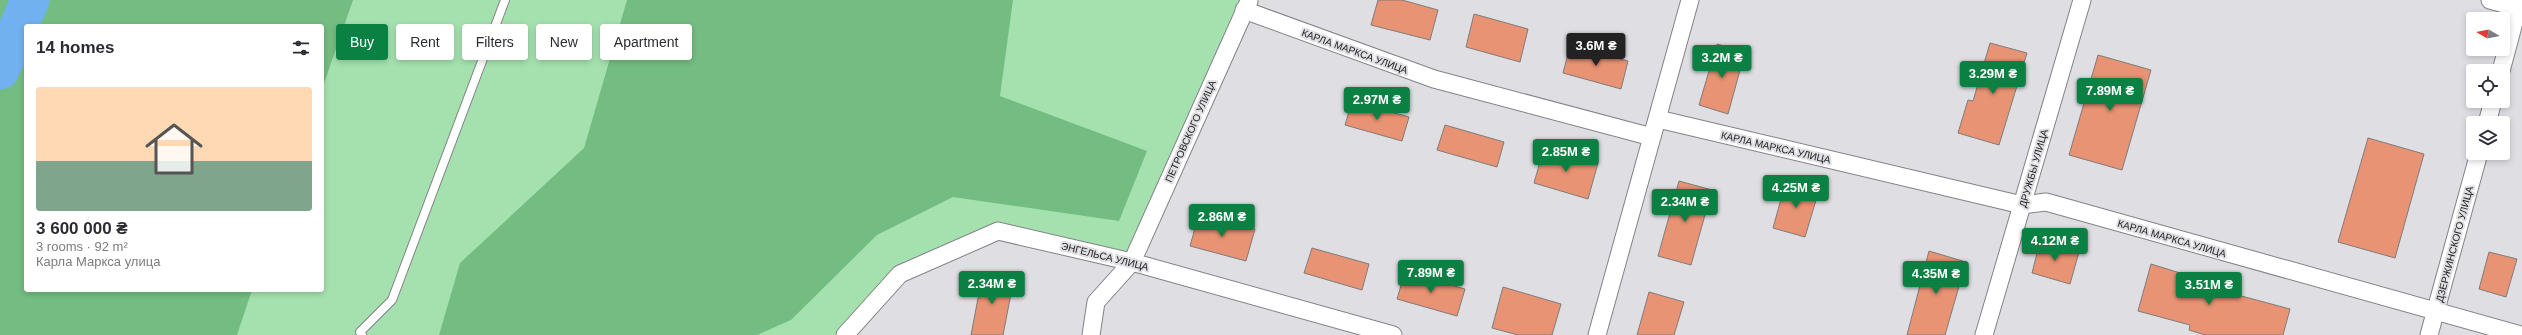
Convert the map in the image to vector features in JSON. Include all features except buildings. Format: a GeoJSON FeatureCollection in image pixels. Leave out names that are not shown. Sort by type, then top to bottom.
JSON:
{"type":"FeatureCollection","features":[{"type":"Feature","properties":{"kind":"street"},"geometry":{"type":"LineString","coordinates":[[1597,335],[1690,0]]}},
{"type":"Feature","properties":{"kind":"street","name":"ДРУЖБЫ УЛИЦА"},"geometry":{"type":"LineString","coordinates":[[1984,335],[2082,0]]}},
{"type":"Feature","properties":{"kind":"street"},"geometry":{"type":"LineString","coordinates":[[2490,0],[2520,6],[2503,64]]}},
{"type":"Feature","properties":{"kind":"street","name":"КАРЛА МАРКСА УЛИЦА"},"geometry":{"type":"LineString","coordinates":[[1247,5],[1434,80],[1652,137]]}},
{"type":"Feature","properties":{"kind":"street","name":"ПЕТРОВСКОГО УЛИЦА"},"geometry":{"type":"LineString","coordinates":[[1091,335],[1096,302],[1132,262],[1247,5]]}},
{"type":"Feature","properties":{"kind":"street","name":"КАРЛА МАРКСА УЛИЦА"},"geometry":{"type":"LineString","coordinates":[[1658,119],[2022,205],[2046,202],[2521,335]]}},
{"type":"Feature","properties":{"kind":"street","name":"ДЗЕРЖИНСКОГО УЛИЦА"},"geometry":{"type":"LineString","coordinates":[[2429,335],[2477,160]]}},
{"type":"Feature","properties":{"kind":"street","name":"ЭНГЕЛЬСА УЛИЦА"},"geometry":{"type":"LineString","coordinates":[[845,335],[900,274],[998,230],[1132,262],[1393,335]]}},
{"type":"Feature","properties":{"kind":"lane"},"geometry":{"type":"LineString","coordinates":[[362,335],[360,332],[392,300],[505,0]]}},
{"type":"Feature","properties":{"kind":"green space"},"geometry":{"type":"Polygon","coordinates":[[[0,0],[1249,0],[1132,262],[998,231],[900,274],[845,335],[0,335],[0,0]]]}},
{"type":"Feature","properties":{"kind":"green space"},"geometry":{"type":"Polygon","coordinates":[[[0,0],[353,0],[345,24],[336,24],[336,49],[324,83],[324,24],[24,24],[24,292],[251,292],[237,335],[0,335],[0,0]]]}},
{"type":"Feature","properties":{"kind":"green space"},"geometry":{"type":"Polygon","coordinates":[[[627,0],[1013,0],[1000,96],[1147,151],[1119,221],[953,197],[877,235],[791,320],[757,335],[439,335],[460,263],[584,148],[610,60],[692,60],[692,24],[620,24],[627,0]]]}},
{"type":"Feature","properties":{"kind":"waterway"},"geometry":{"type":"LineString","coordinates":[[0,70],[30,0]]}}]}
